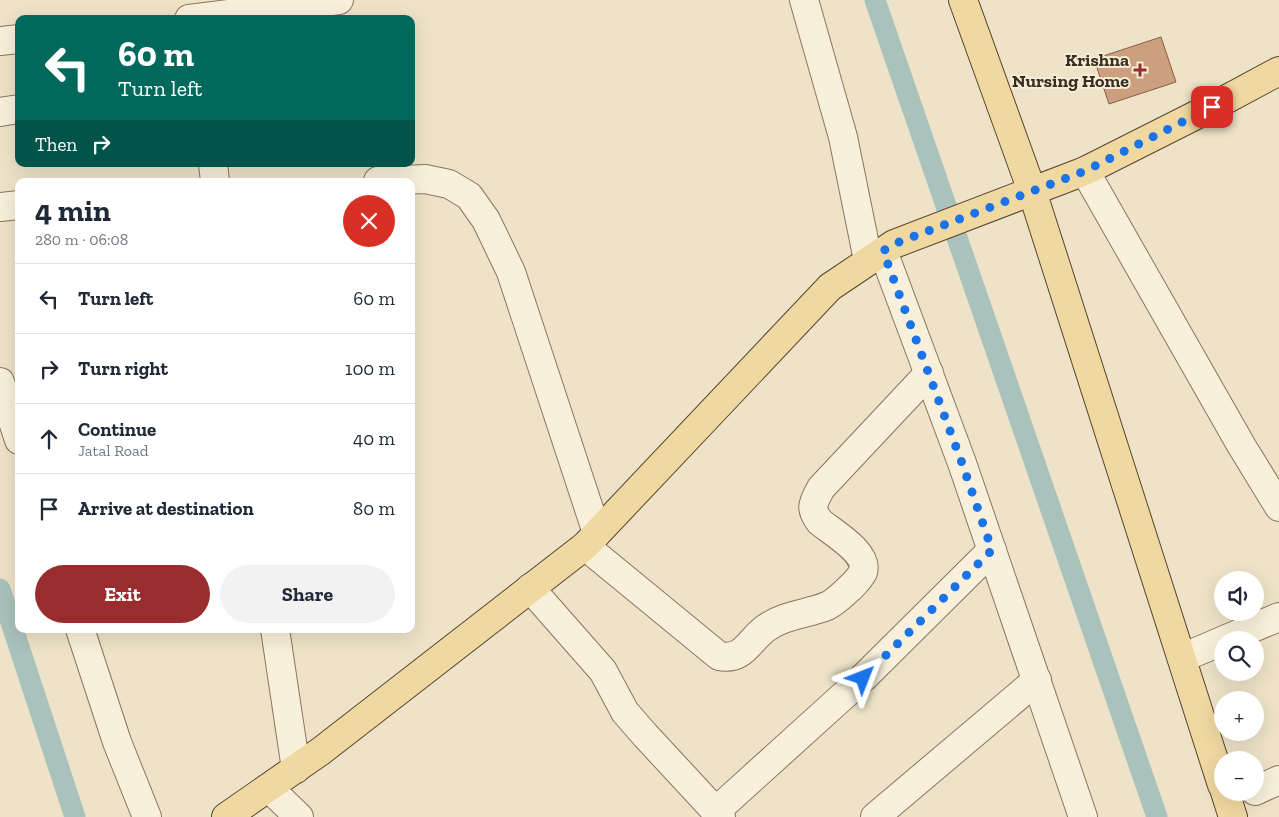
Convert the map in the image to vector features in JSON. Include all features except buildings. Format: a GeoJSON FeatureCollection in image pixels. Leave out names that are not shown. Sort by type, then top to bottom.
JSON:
{"type":"FeatureCollection","features":[{"type":"Feature","properties":{"kind":"main road"},"geometry":{"type":"LineString","coordinates":[[963,0],[1032,191],[1182,658],[1215,751]]}},
{"type":"Feature","properties":{"kind":"main road"},"geometry":{"type":"LineString","coordinates":[[226,817],[321,751],[591,539],[830,287],[882,252],[1085,171],[1279,71]]}},
{"type":"Feature","properties":{"kind":"street"},"geometry":{"type":"LineString","coordinates":[[193,14],[339,0]]}},
{"type":"Feature","properties":{"kind":"street"},"geometry":{"type":"LineString","coordinates":[[804,0],[843,137],[882,252],[962,463],[1084,817]]}},
{"type":"Feature","properties":{"kind":"street"},"geometry":{"type":"LineString","coordinates":[[0,41],[15,39]]}},
{"type":"Feature","properties":{"kind":"street"},"geometry":{"type":"LineString","coordinates":[[0,112],[15,110]]}},
{"type":"Feature","properties":{"kind":"street"},"geometry":{"type":"LineString","coordinates":[[1085,171],[1241,445],[1279,507]]}},
{"type":"Feature","properties":{"kind":"street"},"geometry":{"type":"LineString","coordinates":[[415,179],[426,179],[449,184],[469,196],[486,220],[511,272],[591,539],[720,656],[728,658],[739,654],[765,628],[792,616],[829,605],[858,579],[863,570],[863,562],[859,553],[820,522],[812,508],[814,500],[821,488],[929,373]]}},
{"type":"Feature","properties":{"kind":"street"},"geometry":{"type":"LineString","coordinates":[[0,207],[15,205]]}},
{"type":"Feature","properties":{"kind":"street"},"geometry":{"type":"LineString","coordinates":[[0,382],[15,428]]}},
{"type":"Feature","properties":{"kind":"street"},"geometry":{"type":"LineString","coordinates":[[530,588],[603,671],[625,712],[719,814],[863,678],[992,550]]}},
{"type":"Feature","properties":{"kind":"street"},"geometry":{"type":"LineString","coordinates":[[1245,631],[1279,617]]}},
{"type":"Feature","properties":{"kind":"street"},"geometry":{"type":"LineString","coordinates":[[81,633],[117,742],[147,817]]}},
{"type":"Feature","properties":{"kind":"street"},"geometry":{"type":"LineString","coordinates":[[276,633],[296,769]]}},
{"type":"Feature","properties":{"kind":"street"},"geometry":{"type":"LineString","coordinates":[[1182,658],[1214,644]]}},
{"type":"Feature","properties":{"kind":"street"},"geometry":{"type":"LineString","coordinates":[[875,817],[1037,680]]}},
{"type":"Feature","properties":{"kind":"street"},"geometry":{"type":"LineString","coordinates":[[1264,787],[1279,780]]}},
{"type":"Feature","properties":{"kind":"street"},"geometry":{"type":"LineString","coordinates":[[269,788],[298,817]]}},
{"type":"Feature","properties":{"kind":"waterway"},"geometry":{"type":"LineString","coordinates":[[875,0],[1157,817]]}},
{"type":"Feature","properties":{"kind":"waterway"},"geometry":{"type":"LineString","coordinates":[[0,589],[75,817]]}},
{"type":"Feature","properties":{"kind":"place","name":"Krishna Nursing Home"},"geometry":{"type":"Point","coordinates":[1140,70]}},
{"type":"Feature","properties":{"kind":"route"},"geometry":{"type":"LineString","coordinates":[[863,678],[992,550],[962,463],[883,251],[894,244],[1085,171],[1212,107]]}}]}
